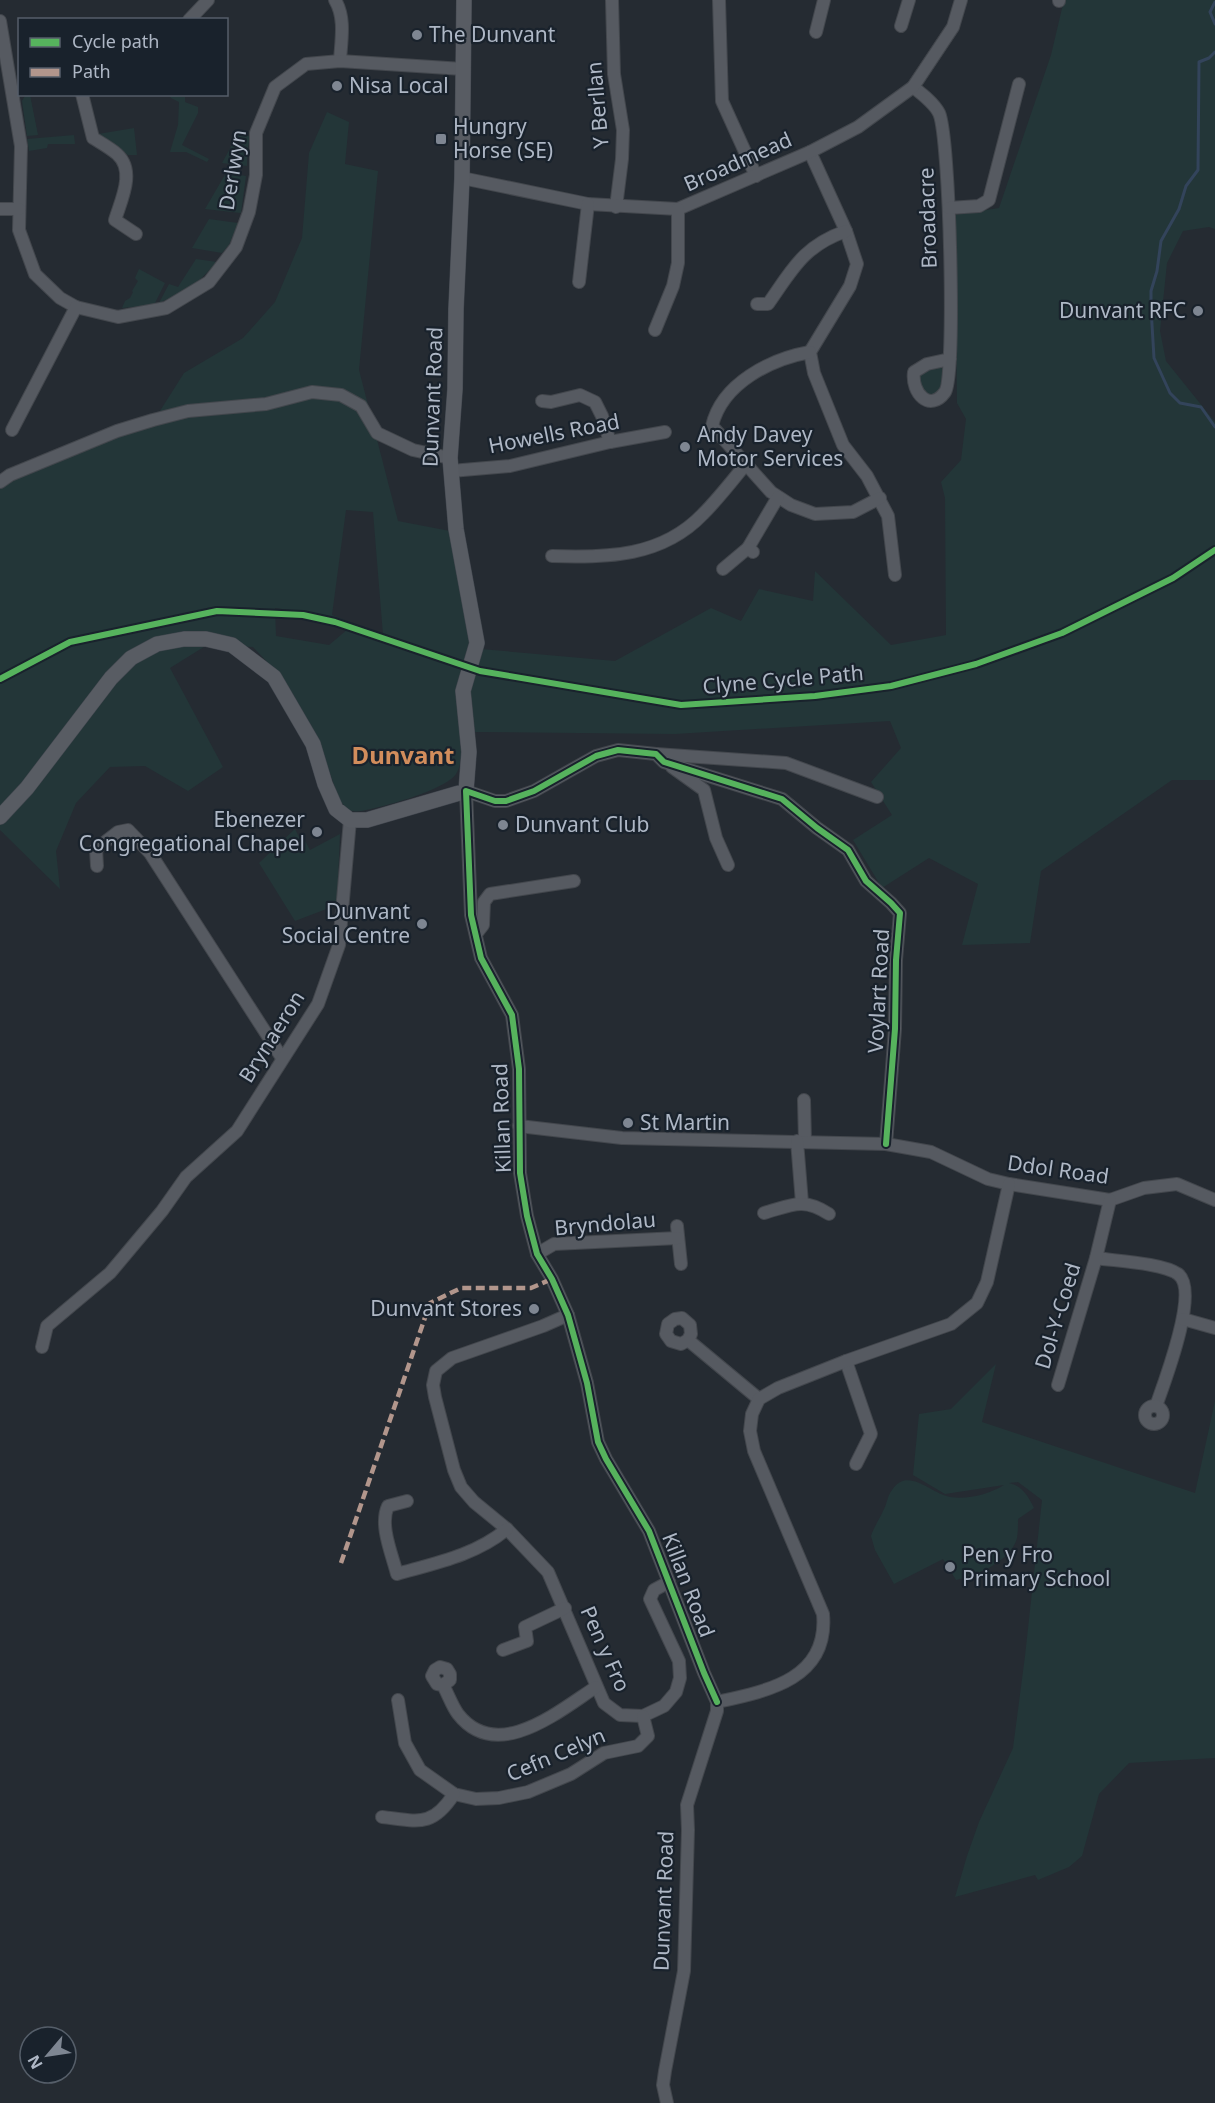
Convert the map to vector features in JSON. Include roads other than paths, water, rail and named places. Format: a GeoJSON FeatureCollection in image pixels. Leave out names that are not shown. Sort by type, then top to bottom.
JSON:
{"type":"FeatureCollection","features":[{"type":"Feature","properties":{"kind":"main road","name":"Dunvant Road"},"geometry":{"type":"LineString","coordinates":[[464,0],[462,178],[455,389],[450,465],[456,529],[477,643],[463,691],[469,752],[466,791]]}},
{"type":"Feature","properties":{"kind":"main road"},"geometry":{"type":"LineString","coordinates":[[0,817],[27,788],[111,678],[131,658],[157,644],[183,639],[206,639],[232,645],[274,676],[313,744],[325,784],[336,810],[350,820],[367,820],[466,791]]}},
{"type":"Feature","properties":{"kind":"street"},"geometry":{"type":"LineString","coordinates":[[191,18],[208,0]]}},
{"type":"Feature","properties":{"kind":"street"},"geometry":{"type":"LineString","coordinates":[[335,0],[339,6],[342,21],[340,61]]}},
{"type":"Feature","properties":{"kind":"street","name":"Y Berllan"},"geometry":{"type":"LineString","coordinates":[[612,0],[614,74],[623,130],[616,207]]}},
{"type":"Feature","properties":{"kind":"street"},"geometry":{"type":"LineString","coordinates":[[719,0],[722,101],[756,176]]}},
{"type":"Feature","properties":{"kind":"street"},"geometry":{"type":"LineString","coordinates":[[816,32],[824,0]]}},
{"type":"Feature","properties":{"kind":"street"},"geometry":{"type":"LineString","coordinates":[[901,27],[909,0]]}},
{"type":"Feature","properties":{"kind":"street","name":"Broadmead"},"geometry":{"type":"LineString","coordinates":[[462,178],[588,204],[678,209],[810,152],[858,127],[914,87],[952,27],[961,0]]}},
{"type":"Feature","properties":{"kind":"street","name":"Derlwyn"},"geometry":{"type":"LineString","coordinates":[[0,21],[16,87],[21,146],[19,230],[35,274],[60,298],[76,307],[118,317],[166,308],[209,282],[237,247],[249,212],[256,175],[256,133],[275,87],[306,64],[340,61],[463,69]]}},
{"type":"Feature","properties":{"kind":"street"},"geometry":{"type":"LineString","coordinates":[[950,208],[979,206],[988,200],[1009,100],[1020,84]]}},
{"type":"Feature","properties":{"kind":"street","name":"Broadacre"},"geometry":{"type":"LineString","coordinates":[[914,87],[939,113],[944,130],[950,208],[950,359]]}},
{"type":"Feature","properties":{"kind":"street"},"geometry":{"type":"LineString","coordinates":[[82,96],[85,127],[93,138],[116,154],[124,163],[125,183],[110,219],[136,234]]}},
{"type":"Feature","properties":{"kind":"street"},"geometry":{"type":"LineString","coordinates":[[810,152],[846,231],[857,264],[850,286],[810,352],[814,373],[843,445],[867,476],[888,516],[895,577]]}},
{"type":"Feature","properties":{"kind":"street"},"geometry":{"type":"LineString","coordinates":[[579,282],[588,204]]}},
{"type":"Feature","properties":{"kind":"street"},"geometry":{"type":"LineString","coordinates":[[0,209],[19,209]]}},
{"type":"Feature","properties":{"kind":"street"},"geometry":{"type":"LineString","coordinates":[[656,330],[673,286],[678,263],[678,209]]}},
{"type":"Feature","properties":{"kind":"street"},"geometry":{"type":"LineString","coordinates":[[757,304],[768,304],[801,257],[824,241],[846,231]]}},
{"type":"Feature","properties":{"kind":"street"},"geometry":{"type":"LineString","coordinates":[[12,430],[76,307]]}},
{"type":"Feature","properties":{"kind":"street"},"geometry":{"type":"LineString","coordinates":[[810,352],[789,357],[746,377],[735,387],[714,416],[712,426],[771,492],[791,505],[815,514],[853,512],[880,498]]}},
{"type":"Feature","properties":{"kind":"street","name":"Howells Road"},"geometry":{"type":"LineString","coordinates":[[0,482],[109,434],[153,420],[188,411],[266,405],[312,392],[341,395],[361,406],[377,433],[450,465],[510,466],[610,442],[665,432]]}},
{"type":"Feature","properties":{"kind":"street"},"geometry":{"type":"LineString","coordinates":[[550,405],[580,395],[595,402],[610,442]]}},
{"type":"Feature","properties":{"kind":"street"},"geometry":{"type":"LineString","coordinates":[[552,556],[572,552],[608,557],[645,550],[679,534],[703,515],[745,465]]}},
{"type":"Feature","properties":{"kind":"street"},"geometry":{"type":"LineString","coordinates":[[723,569],[751,550],[778,497]]}},
{"type":"Feature","properties":{"kind":"street","name":"Voylart Road"},"geometry":{"type":"LineString","coordinates":[[466,791],[495,801],[506,801],[534,791],[596,756],[618,750],[660,758],[782,799],[848,850],[866,881],[900,914],[895,1029],[886,1144]]}},
{"type":"Feature","properties":{"kind":"street"},"geometry":{"type":"LineString","coordinates":[[660,758],[786,763],[877,797]]}},
{"type":"Feature","properties":{"kind":"street"},"geometry":{"type":"LineString","coordinates":[[660,758],[704,790],[716,838],[728,865]]}},
{"type":"Feature","properties":{"kind":"street","name":"Killan Road"},"geometry":{"type":"LineString","coordinates":[[466,791],[471,915],[481,958],[512,1016],[519,1069],[520,1173],[526,1216],[537,1254],[557,1289],[567,1315],[587,1383],[598,1442],[650,1530],[717,1702]]}},
{"type":"Feature","properties":{"kind":"street","name":"Brynaeron"},"geometry":{"type":"LineString","coordinates":[[42,1347],[47,1326],[110,1273],[162,1211],[186,1178],[237,1131],[318,1005],[339,945],[350,820]]}},
{"type":"Feature","properties":{"kind":"street"},"geometry":{"type":"LineString","coordinates":[[97,866],[96,849],[118,832],[128,830],[150,853],[282,1058]]}},
{"type":"Feature","properties":{"kind":"street"},"geometry":{"type":"LineString","coordinates":[[476,934],[483,925],[484,902],[490,894],[574,880]]}},
{"type":"Feature","properties":{"kind":"street"},"geometry":{"type":"LineString","coordinates":[[802,1203],[801,1141],[804,1100]]}},
{"type":"Feature","properties":{"kind":"street","name":"Ddol Road"},"geometry":{"type":"LineString","coordinates":[[519,1126],[621,1138],[886,1144],[931,1152],[988,1179],[1009,1184],[1110,1200],[1144,1188],[1177,1184],[1215,1200]]}},
{"type":"Feature","properties":{"kind":"street"},"geometry":{"type":"LineString","coordinates":[[717,1702],[762,1693],[782,1684],[803,1670],[817,1651],[825,1631],[823,1614],[754,1451],[750,1431],[752,1414],[759,1399],[778,1388],[846,1361],[951,1324],[977,1304],[987,1282],[1009,1184]]}},
{"type":"Feature","properties":{"kind":"street","name":"Dol-Y-Coed"},"geometry":{"type":"LineString","coordinates":[[1058,1384],[1096,1258],[1110,1200]]}},
{"type":"Feature","properties":{"kind":"street"},"geometry":{"type":"LineString","coordinates":[[764,1213],[802,1203],[816,1205],[829,1214]]}},
{"type":"Feature","properties":{"kind":"street","name":"Bryndolau"},"geometry":{"type":"LineString","coordinates":[[537,1254],[554,1244],[677,1232],[681,1264]]}},
{"type":"Feature","properties":{"kind":"street","name":"Dol-Y-Coed"},"geometry":{"type":"LineString","coordinates":[[1096,1258],[1167,1268],[1180,1275],[1186,1286],[1183,1319],[1156,1406]]}},
{"type":"Feature","properties":{"kind":"street","name":"Pen y Fro"},"geometry":{"type":"LineString","coordinates":[[567,1315],[543,1326],[452,1358],[436,1371],[433,1385],[435,1397],[454,1470],[461,1487],[474,1502],[507,1529],[548,1572],[604,1703],[620,1715],[643,1716],[664,1706],[676,1692],[680,1678],[679,1661],[650,1599],[654,1590],[669,1582]]}},
{"type":"Feature","properties":{"kind":"street"},"geometry":{"type":"LineString","coordinates":[[1183,1319],[1215,1328]]}},
{"type":"Feature","properties":{"kind":"street"},"geometry":{"type":"LineString","coordinates":[[688,1340],[759,1399]]}},
{"type":"Feature","properties":{"kind":"street"},"geometry":{"type":"LineString","coordinates":[[846,1361],[871,1434],[855,1464]]}},
{"type":"Feature","properties":{"kind":"street"},"geometry":{"type":"LineString","coordinates":[[407,1501],[388,1506],[384,1514],[397,1574],[452,1559],[492,1541],[507,1529]]}},
{"type":"Feature","properties":{"kind":"street"},"geometry":{"type":"LineString","coordinates":[[503,1650],[527,1641],[525,1627],[565,1608]]}},
{"type":"Feature","properties":{"kind":"street"},"geometry":{"type":"LineString","coordinates":[[443,1685],[458,1714],[475,1728],[494,1735],[515,1733],[537,1726],[596,1687]]}},
{"type":"Feature","properties":{"kind":"street","name":"Cefn Celyn"},"geometry":{"type":"LineString","coordinates":[[398,1700],[405,1743],[420,1770],[454,1794],[476,1799],[495,1799],[528,1792],[571,1774],[604,1753],[638,1746],[648,1736],[643,1716]]}},
{"type":"Feature","properties":{"kind":"street","name":"Dunvant Road"},"geometry":{"type":"LineString","coordinates":[[668,2103],[663,2085],[684,1971],[687,1805],[717,1711],[717,1702]]}},
{"type":"Feature","properties":{"kind":"street"},"geometry":{"type":"LineString","coordinates":[[382,1817],[423,1820],[437,1816],[454,1794]]}},
{"type":"Feature","properties":{"kind":"waterway"},"geometry":{"type":"LineString","coordinates":[[1215,2],[1210,12],[1215,24]]}},
{"type":"Feature","properties":{"kind":"waterway"},"geometry":{"type":"LineString","coordinates":[[1215,52],[1209,58],[1199,62],[1198,170],[1186,186],[1179,209],[1161,241],[1157,271],[1151,291],[1154,358],[1170,393],[1180,403],[1201,407],[1215,427]]}},
{"type":"Feature","properties":{"kind":"place","name":"The Dunvant"},"geometry":{"type":"Point","coordinates":[417,35]}},
{"type":"Feature","properties":{"kind":"place","name":"Nisa Local"},"geometry":{"type":"Point","coordinates":[337,86]}},
{"type":"Feature","properties":{"kind":"place","name":"Hungry Horse (SE)"},"geometry":{"type":"Point","coordinates":[441,139]}},
{"type":"Feature","properties":{"kind":"place","name":"Dunvant RFC"},"geometry":{"type":"Point","coordinates":[1198,311]}},
{"type":"Feature","properties":{"kind":"place","name":"Andy Davey Motor Services"},"geometry":{"type":"Point","coordinates":[685,447]}},
{"type":"Feature","properties":{"kind":"place","name":"Dunvant Club"},"geometry":{"type":"Point","coordinates":[503,825]}},
{"type":"Feature","properties":{"kind":"place","name":"Ebenezer Congregational Chapel"},"geometry":{"type":"Point","coordinates":[317,832]}},
{"type":"Feature","properties":{"kind":"place","name":"Dunvant Social Centre"},"geometry":{"type":"Point","coordinates":[422,924]}},
{"type":"Feature","properties":{"kind":"place","name":"St Martin"},"geometry":{"type":"Point","coordinates":[628,1123]}},
{"type":"Feature","properties":{"kind":"place","name":"Dunvant Stores"},"geometry":{"type":"Point","coordinates":[534,1309]}},
{"type":"Feature","properties":{"kind":"place","name":"Pen y Fro Primary School"},"geometry":{"type":"Point","coordinates":[950,1567]}},
{"type":"Feature","properties":{"kind":"district","name":"Dunvant"},"geometry":{"type":"Point","coordinates":[403,756]}}]}
